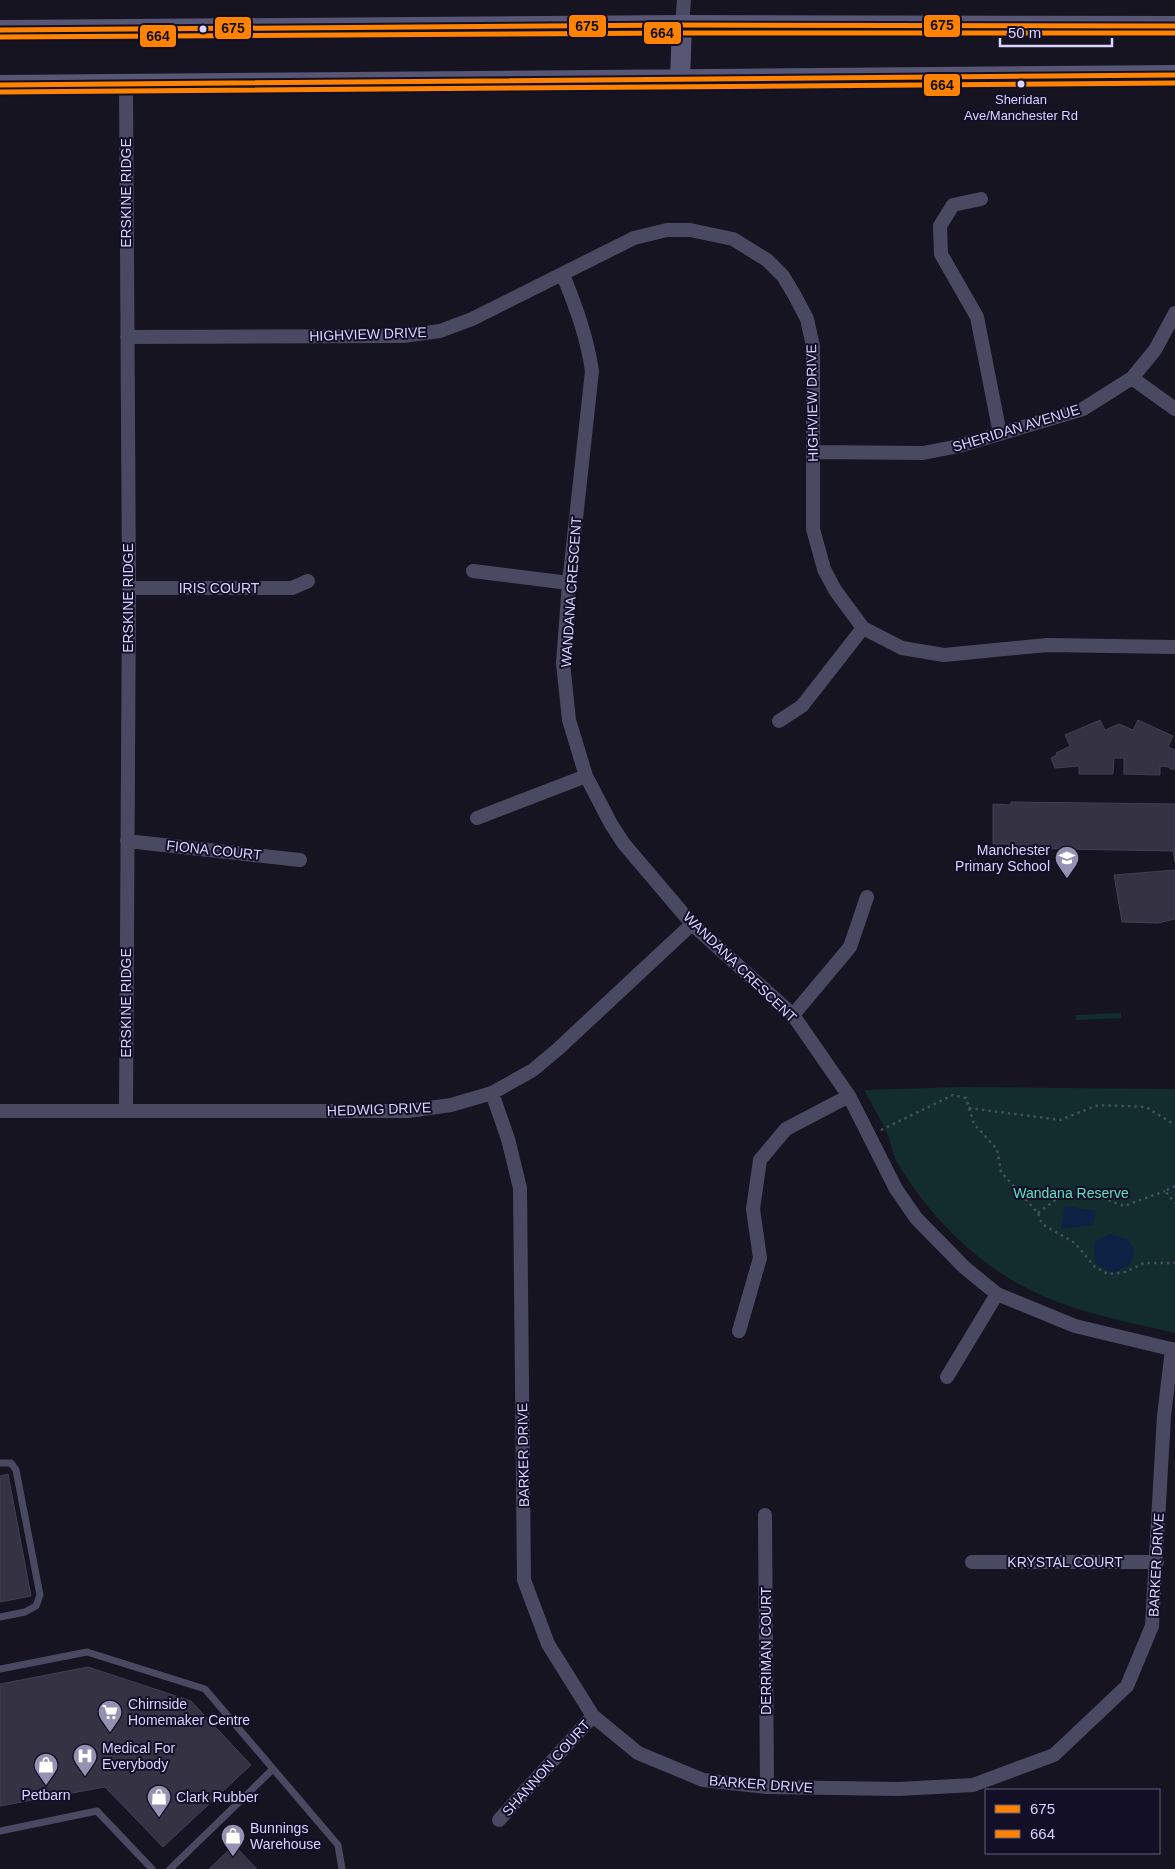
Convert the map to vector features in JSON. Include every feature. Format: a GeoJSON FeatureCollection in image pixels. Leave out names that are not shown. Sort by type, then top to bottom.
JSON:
{"type":"FeatureCollection","features":[{"type":"Feature","properties":{"kind":"main road"},"geometry":{"type":"LineString","coordinates":[[680,79],[682,25]]}},
{"type":"Feature","properties":{"kind":"main road"},"geometry":{"type":"LineString","coordinates":[[0,30],[682,25],[1175,26]]}},
{"type":"Feature","properties":{"kind":"main road"},"geometry":{"type":"LineString","coordinates":[[0,85],[1175,75]]}},
{"type":"Feature","properties":{"kind":"street"},"geometry":{"type":"LineString","coordinates":[[682,25],[684,0]]}},
{"type":"Feature","properties":{"kind":"street","name":"ERSKINE RIDGE"},"geometry":{"type":"LineString","coordinates":[[126,84],[129,588],[126,1111]]}},
{"type":"Feature","properties":{"kind":"street"},"geometry":{"type":"LineString","coordinates":[[981,199],[953,205],[940,226],[941,254],[977,317],[1000,434]]}},
{"type":"Feature","properties":{"kind":"street","name":"HIGHVIEW DRIVE"},"geometry":{"type":"LineString","coordinates":[[127,337],[403,336],[440,331],[472,320],[634,238],[667,230],[690,230],[733,239],[767,260],[782,276],[807,319],[813,346],[813,528],[824,569],[835,590],[863,628],[902,648],[944,655],[1047,645],[1175,647]]}},
{"type":"Feature","properties":{"kind":"street","name":"WANDANA CRESCENT"},"geometry":{"type":"LineString","coordinates":[[563,275],[581,318],[588,344],[592,371],[569,583],[563,663],[569,720],[586,776],[624,844],[692,924],[793,1015],[849,1096],[896,1189],[916,1218],[964,1267],[997,1294],[1075,1326],[1174,1350]]}},
{"type":"Feature","properties":{"kind":"street","name":"SHERIDAN AVENUE"},"geometry":{"type":"LineString","coordinates":[[814,452],[923,453],[959,446],[1083,409],[1132,378],[1155,350],[1175,313]]}},
{"type":"Feature","properties":{"kind":"street"},"geometry":{"type":"LineString","coordinates":[[1132,378],[1175,409]]}},
{"type":"Feature","properties":{"kind":"street"},"geometry":{"type":"LineString","coordinates":[[473,571],[569,583]]}},
{"type":"Feature","properties":{"kind":"street","name":"IRIS COURT"},"geometry":{"type":"LineString","coordinates":[[129,588],[292,588],[308,581]]}},
{"type":"Feature","properties":{"kind":"street"},"geometry":{"type":"LineString","coordinates":[[779,721],[802,706],[863,628]]}},
{"type":"Feature","properties":{"kind":"street"},"geometry":{"type":"LineString","coordinates":[[477,818],[586,776]]}},
{"type":"Feature","properties":{"kind":"street","name":"FIONA COURT"},"geometry":{"type":"LineString","coordinates":[[127,841],[300,860]]}},
{"type":"Feature","properties":{"kind":"street"},"geometry":{"type":"LineString","coordinates":[[793,1015],[850,947],[867,897]]}},
{"type":"Feature","properties":{"kind":"street","name":"HEDWIG DRIVE"},"geometry":{"type":"LineString","coordinates":[[0,1111],[408,1111],[451,1106],[492,1092],[533,1070],[692,924]]}},
{"type":"Feature","properties":{"kind":"street","name":"BARKER DRIVE"},"geometry":{"type":"LineString","coordinates":[[492,1092],[508,1139],[520,1188],[524,1580],[548,1644],[593,1716],[638,1753],[703,1780],[767,1787],[899,1789],[973,1785],[1054,1755],[1127,1686],[1152,1626],[1164,1416],[1174,1350]]}},
{"type":"Feature","properties":{"kind":"street"},"geometry":{"type":"LineString","coordinates":[[739,1331],[760,1258],[753,1209],[760,1160],[786,1128],[849,1096]]}},
{"type":"Feature","properties":{"kind":"street"},"geometry":{"type":"LineString","coordinates":[[947,1377],[997,1294]]}},
{"type":"Feature","properties":{"kind":"street","name":"DERRIMAN COURT"},"geometry":{"type":"LineString","coordinates":[[765,1515],[767,1787]]}},
{"type":"Feature","properties":{"kind":"street","name":"KRYSTAL COURT"},"geometry":{"type":"LineString","coordinates":[[972,1562],[1157,1562]]}},
{"type":"Feature","properties":{"kind":"street","name":"SHANNON COURT"},"geometry":{"type":"LineString","coordinates":[[499,1820],[593,1716]]}},
{"type":"Feature","properties":{"kind":"lane"},"geometry":{"type":"LineString","coordinates":[[0,1463],[11,1463],[16,1470],[40,1595],[36,1606],[0,1617]]}},
{"type":"Feature","properties":{"kind":"lane"},"geometry":{"type":"LineString","coordinates":[[0,1669],[87,1652],[205,1689],[338,1846],[342,1869]]}},
{"type":"Feature","properties":{"kind":"lane"},"geometry":{"type":"LineString","coordinates":[[170,1869],[273,1769]]}},
{"type":"Feature","properties":{"kind":"lane"},"geometry":{"type":"LineString","coordinates":[[0,1831],[97,1812],[152,1869]]}},
{"type":"Feature","properties":{"kind":"path"},"geometry":{"type":"LineString","coordinates":[[870,1136],[953,1095],[966,1098],[974,1124],[997,1149],[1001,1172],[1038,1213],[1042,1224],[1075,1243],[1094,1266],[1108,1274],[1125,1272],[1144,1263],[1175,1263]]}},
{"type":"Feature","properties":{"kind":"path"},"geometry":{"type":"LineString","coordinates":[[969,1108],[1036,1115],[1060,1120],[1098,1105],[1146,1107],[1175,1125]]}},
{"type":"Feature","properties":{"kind":"path"},"geometry":{"type":"LineString","coordinates":[[1038,1213],[1063,1194],[1092,1194],[1124,1206],[1175,1186]]}},
{"type":"Feature","properties":{"kind":"path"},"geometry":{"type":"LineString","coordinates":[[1165,1190],[1175,1203]]}},
{"type":"Feature","properties":{"kind":"green space"},"geometry":{"type":"Polygon","coordinates":[[[1121,1013],[1121,1018],[1076,1020],[1076,1015],[1121,1013]]]}},
{"type":"Feature","properties":{"kind":"green space","name":"Wandana Reserve"},"geometry":{"type":"Polygon","coordinates":[[[960,1087],[1175,1089],[1175,1333],[1072,1307],[1018,1284],[971,1251],[930,1209],[897,1162],[887,1133],[864,1090],[960,1087]]]}},
{"type":"Feature","properties":{"kind":"water"},"geometry":{"type":"Polygon","coordinates":[[[1065,1206],[1096,1211],[1093,1225],[1061,1229],[1065,1206]]]}},
{"type":"Feature","properties":{"kind":"water"},"geometry":{"type":"Polygon","coordinates":[[[1109,1234],[1127,1239],[1133,1247],[1134,1255],[1128,1266],[1113,1273],[1096,1264],[1094,1253],[1095,1242],[1109,1234]]]}},
{"type":"Feature","properties":{"kind":"building"},"geometry":{"type":"Polygon","coordinates":[[[1100,720],[1105,730],[1119,724],[1133,730],[1138,720],[1173,736],[1168,747],[1175,750],[1175,769],[1160,766],[1160,775],[1124,774],[1124,758],[1114,758],[1113,774],[1079,774],[1079,766],[1055,768],[1051,758],[1057,755],[1056,753],[1070,746],[1065,735],[1100,720]]]}},
{"type":"Feature","properties":{"kind":"building"},"geometry":{"type":"Polygon","coordinates":[[[1011,802],[1175,804],[1175,862],[1173,851],[1009,848],[1009,844],[993,844],[993,804],[1011,805],[1011,802]]]}},
{"type":"Feature","properties":{"kind":"building"},"geometry":{"type":"Polygon","coordinates":[[[1175,870],[1175,919],[1158,923],[1122,922],[1114,875],[1175,870]]]}},
{"type":"Feature","properties":{"kind":"building"},"geometry":{"type":"Polygon","coordinates":[[[8,1474],[31,1596],[0,1602],[0,1476],[8,1474]]]}},
{"type":"Feature","properties":{"kind":"building","name":"Chirnside Homemaker Centre"},"geometry":{"type":"Polygon","coordinates":[[[88,1667],[191,1701],[251,1765],[163,1847],[105,1787],[0,1806],[0,1684],[88,1667]]]}},
{"type":"Feature","properties":{"kind":"building","name":"Bunnings Warehouse"},"geometry":{"type":"Polygon","coordinates":[[[234,1845],[257,1869],[209,1869],[234,1845]]]}},
{"type":"Feature","properties":{"kind":"transit line","name":"675"},"geometry":{"type":"LineString","coordinates":[[0,30],[682,25],[1175,26]]}},
{"type":"Feature","properties":{"kind":"transit line","name":"664"},"geometry":{"type":"LineString","coordinates":[[0,37],[682,33],[1175,33]]}},
{"type":"Feature","properties":{"kind":"transit line","name":"675"},"geometry":{"type":"LineString","coordinates":[[0,85],[1175,75]]}},
{"type":"Feature","properties":{"kind":"transit line","name":"664"},"geometry":{"type":"LineString","coordinates":[[0,92],[1175,83]]}},
{"type":"Feature","properties":{"kind":"place","name":"Sheridan Ave/Manchester Rd"},"geometry":{"type":"Point","coordinates":[1021,84]}},
{"type":"Feature","properties":{"kind":"place","name":"Manchester Primary School"},"geometry":{"type":"Point","coordinates":[1067,879]}},
{"type":"Feature","properties":{"kind":"place","name":"Chirnside Homemaker Centre"},"geometry":{"type":"Point","coordinates":[110,1733]}},
{"type":"Feature","properties":{"kind":"place","name":"Medical For Everybody"},"geometry":{"type":"Point","coordinates":[85,1777]}},
{"type":"Feature","properties":{"kind":"place","name":"Petbarn"},"geometry":{"type":"Point","coordinates":[46,1786]}},
{"type":"Feature","properties":{"kind":"place","name":"Clark Rubber"},"geometry":{"type":"Point","coordinates":[159,1818]}},
{"type":"Feature","properties":{"kind":"place","name":"Bunnings Warehouse"},"geometry":{"type":"Point","coordinates":[233,1857]}}]}
